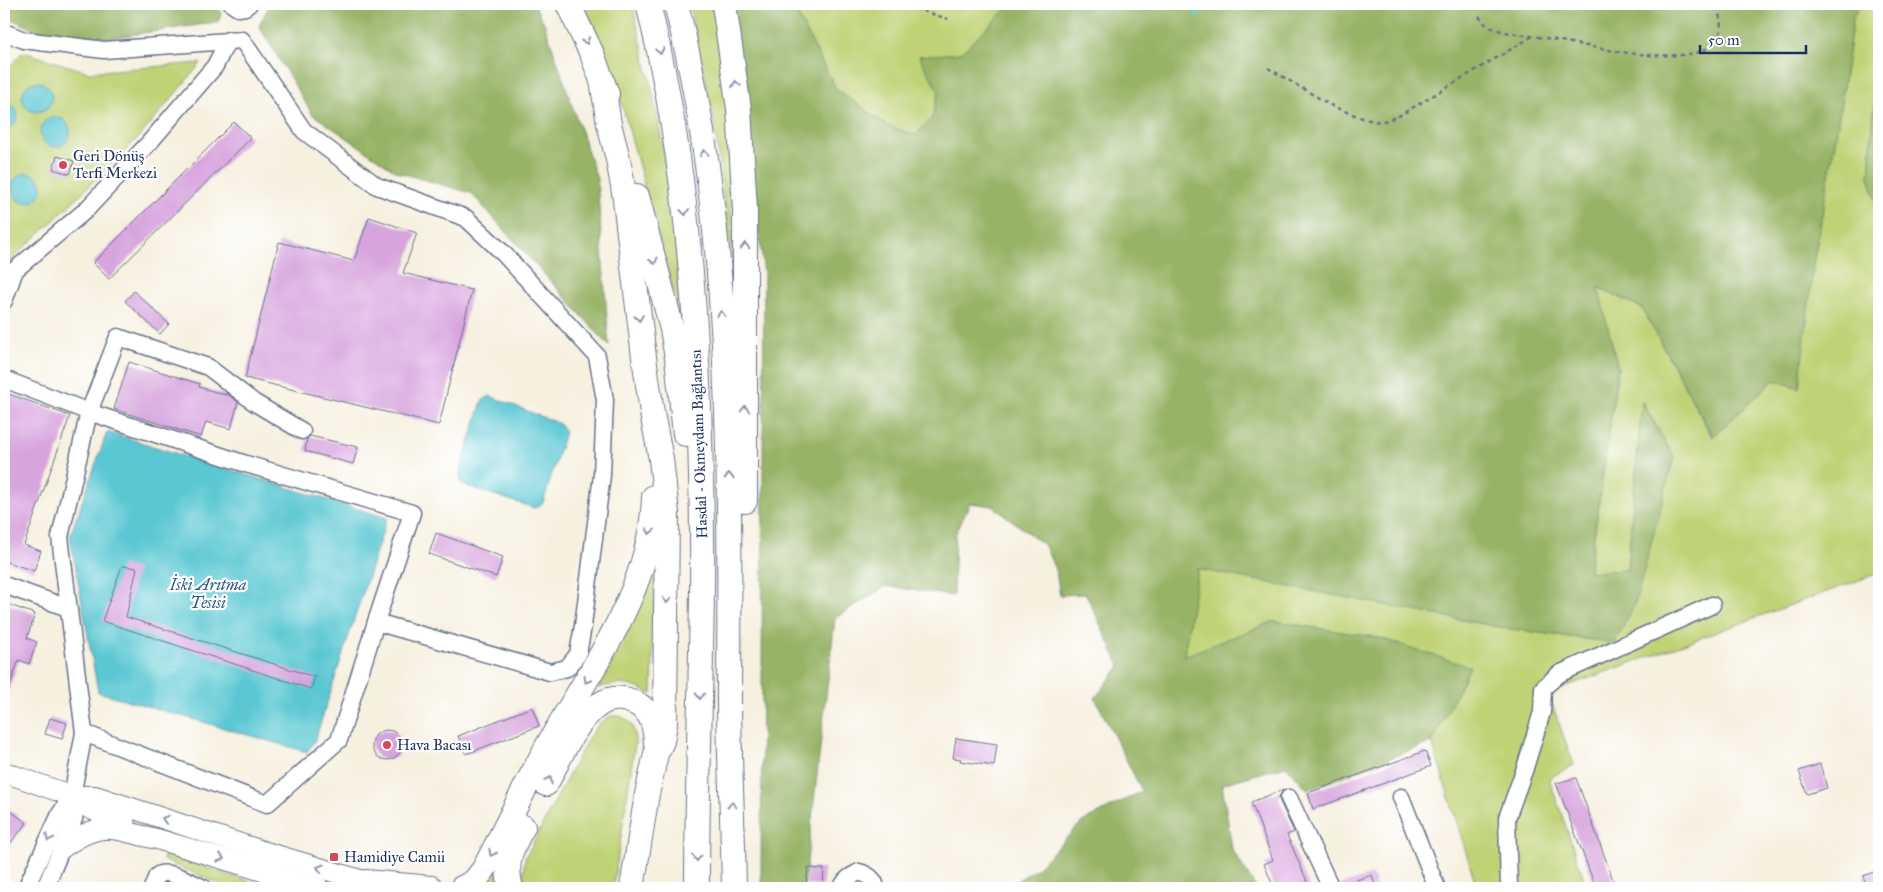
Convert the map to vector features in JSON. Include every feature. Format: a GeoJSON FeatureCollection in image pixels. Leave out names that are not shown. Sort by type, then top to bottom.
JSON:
{"type":"FeatureCollection","features":[{"type":"Feature","properties":{"kind":"highway"},"geometry":{"type":"LineString","coordinates":[[568,4],[602,80],[621,135],[672,329],[677,358],[686,449],[688,581],[701,647]]}},
{"type":"Feature","properties":{"kind":"highway","name":"Hasdal - Okmeydanı Bağlantısı"},"geometry":{"type":"LineString","coordinates":[[648,4],[658,42],[678,150],[693,297],[701,478],[701,647],[697,888]]}},
{"type":"Feature","properties":{"kind":"highway","name":"Hasdal - Okmeydanı Bağlantısı"},"geometry":{"type":"LineString","coordinates":[[676,4],[696,98],[708,177],[720,286],[729,506],[729,700],[734,888]]}},
{"type":"Feature","properties":{"kind":"highway"},"geometry":{"type":"LineString","coordinates":[[724,4],[739,109],[745,209],[743,650],[739,674],[729,700]]}},
{"type":"Feature","properties":{"kind":"highway"},"geometry":{"type":"LineString","coordinates":[[602,80],[607,115],[624,192],[652,413],[661,459],[667,526],[665,724],[647,794],[632,888]]}},
{"type":"Feature","properties":{"kind":"highway"},"geometry":{"type":"LineString","coordinates":[[462,888],[474,882],[484,869],[549,744],[628,606],[644,558],[653,511],[652,413]]}},
{"type":"Feature","properties":{"kind":"highway"},"geometry":{"type":"LineString","coordinates":[[511,888],[507,868],[510,853],[573,734],[587,713],[596,706],[613,698],[630,699],[645,708],[652,719],[656,735],[656,754]]}},
{"type":"Feature","properties":{"kind":"highway"},"geometry":{"type":"LineString","coordinates":[[377,885],[431,888]]}},
{"type":"Feature","properties":{"kind":"main road"},"geometry":{"type":"LineString","coordinates":[[4,772],[72,796],[95,796],[259,850],[377,885]]}},
{"type":"Feature","properties":{"kind":"main road"},"geometry":{"type":"LineString","coordinates":[[72,796],[90,810],[158,839]]}},
{"type":"Feature","properties":{"kind":"main road"},"geometry":{"type":"LineString","coordinates":[[62,848],[79,835],[105,827],[158,839],[312,887]]}},
{"type":"Feature","properties":{"kind":"street"},"geometry":{"type":"LineString","coordinates":[[232,4],[238,8],[249,4]]}},
{"type":"Feature","properties":{"kind":"street"},"geometry":{"type":"LineString","coordinates":[[4,32],[24,40],[104,50],[242,40],[304,131],[377,186],[466,218],[504,254],[597,356],[605,400],[602,475],[584,626],[578,654],[567,668],[550,672],[376,622]]}},
{"type":"Feature","properties":{"kind":"street"},"geometry":{"type":"LineString","coordinates":[[4,301],[15,270],[86,210],[150,143],[215,66],[228,40]]}},
{"type":"Feature","properties":{"kind":"street"},"geometry":{"type":"LineString","coordinates":[[26,888],[60,814],[72,796],[84,733],[60,537],[89,412],[118,337],[208,367],[255,403],[302,431]]}},
{"type":"Feature","properties":{"kind":"street"},"geometry":{"type":"LineString","coordinates":[[4,379],[89,412],[246,464],[412,514],[339,740],[267,804],[84,733]]}},
{"type":"Feature","properties":{"kind":"street"},"geometry":{"type":"LineString","coordinates":[[4,586],[68,608]]}},
{"type":"Feature","properties":{"kind":"street"},"geometry":{"type":"LineString","coordinates":[[1509,888],[1507,818],[1542,712],[1543,688],[1558,674],[1712,605]]}},
{"type":"Feature","properties":{"kind":"street"},"geometry":{"type":"LineString","coordinates":[[644,888],[657,777],[656,754]]}},
{"type":"Feature","properties":{"kind":"street"},"geometry":{"type":"LineString","coordinates":[[45,888],[74,819],[75,807],[72,796]]}},
{"type":"Feature","properties":{"kind":"street"},"geometry":{"type":"LineString","coordinates":[[1401,797],[1438,888]]}},
{"type":"Feature","properties":{"kind":"street"},"geometry":{"type":"LineString","coordinates":[[1289,798],[1331,888]]}},
{"type":"Feature","properties":{"kind":"street"},"geometry":{"type":"LineString","coordinates":[[842,888],[843,883],[848,878],[859,872],[867,874],[876,888]]}},
{"type":"Feature","properties":{"kind":"street"},"geometry":{"type":"LineString","coordinates":[[152,888],[157,876],[162,873],[170,873],[204,888]]}},
{"type":"Feature","properties":{"kind":"path"},"geometry":{"type":"LineString","coordinates":[[900,4],[948,19]]}},
{"type":"Feature","properties":{"kind":"path"},"geometry":{"type":"LineString","coordinates":[[1479,16],[1484,23],[1491,27],[1619,52],[1648,55],[1691,54],[1705,49],[1718,40],[1721,27],[1720,15],[1716,4]]}},
{"type":"Feature","properties":{"kind":"path"},"geometry":{"type":"LineString","coordinates":[[1268,68],[1334,107],[1380,122],[1397,117],[1533,36]]}},
{"type":"Feature","properties":{"kind":"green space"},"geometry":{"type":"Polygon","coordinates":[[[4,4],[216,4],[221,12],[219,22],[109,38],[36,30],[4,16],[4,4]]]}},
{"type":"Feature","properties":{"kind":"green space"},"geometry":{"type":"Polygon","coordinates":[[[270,4],[534,4],[545,25],[597,179],[609,346],[471,193],[397,172],[312,114],[259,26],[270,4]]]}},
{"type":"Feature","properties":{"kind":"green space"},"geometry":{"type":"Polygon","coordinates":[[[584,4],[632,4],[652,91],[668,179],[676,247],[681,318],[615,79],[584,4]]]}},
{"type":"Feature","properties":{"kind":"green space"},"geometry":{"type":"Polygon","coordinates":[[[689,4],[711,4],[714,16],[727,113],[735,284],[713,116],[689,4]]]}},
{"type":"Feature","properties":{"kind":"green space"},"geometry":{"type":"Polygon","coordinates":[[[727,4],[792,4],[836,89],[888,126],[915,135],[932,118],[939,92],[919,56],[961,53],[1006,9],[1004,4],[1860,4],[1853,18],[1836,136],[1814,259],[1799,388],[1774,380],[1713,437],[1642,308],[1598,287],[1618,368],[1589,572],[1627,570],[1642,402],[1674,457],[1635,604],[1615,643],[1504,628],[1198,569],[1184,656],[1274,621],[1380,638],[1470,667],[1432,742],[1308,790],[1286,766],[1222,784],[1232,849],[1256,888],[1006,888],[1037,868],[1082,822],[1142,791],[1095,698],[1120,666],[1086,594],[1060,595],[1056,572],[1045,546],[993,506],[970,503],[955,535],[953,596],[886,586],[835,618],[804,888],[761,888],[764,273],[741,90],[727,4]]]}},
{"type":"Feature","properties":{"kind":"green space"},"geometry":{"type":"Polygon","coordinates":[[[792,4],[1004,4],[1006,9],[939,92],[932,118],[915,135],[888,126],[836,89],[792,4]]]}},
{"type":"Feature","properties":{"kind":"green space"},"geometry":{"type":"Polygon","coordinates":[[[1860,4],[1879,4],[1879,49],[1869,176],[1879,213],[1879,573],[1548,693],[1574,765],[1549,778],[1587,888],[1477,888],[1432,742],[1470,666],[1183,657],[1198,569],[1504,628],[1615,643],[1674,457],[1643,403],[1627,571],[1589,572],[1618,368],[1597,287],[1642,308],[1712,437],[1774,380],[1814,259],[1836,136],[1853,18],[1860,4]]]}},
{"type":"Feature","properties":{"kind":"green space"},"geometry":{"type":"Polygon","coordinates":[[[1879,49],[1879,213],[1869,176],[1879,49]]]}},
{"type":"Feature","properties":{"kind":"green space"},"geometry":{"type":"Polygon","coordinates":[[[23,52],[88,72],[201,63],[140,136],[15,256],[4,290],[4,73],[23,52]]]}},
{"type":"Feature","properties":{"kind":"green space"},"geometry":{"type":"Polygon","coordinates":[[[655,560],[652,694],[620,684],[598,688],[630,626],[655,560]]]}},
{"type":"Feature","properties":{"kind":"green space"},"geometry":{"type":"Polygon","coordinates":[[[610,716],[623,717],[630,723],[633,727],[635,744],[613,888],[527,888],[523,874],[525,858],[589,737],[600,723],[610,716]]]}},
{"type":"Feature","properties":{"kind":"green space"},"geometry":{"type":"Polygon","coordinates":[[[164,854],[271,888],[229,888],[163,860],[164,854]]]}},
{"type":"Feature","properties":{"kind":"green space"},"geometry":{"type":"Polygon","coordinates":[[[496,863],[499,888],[477,888],[496,863]]]}},
{"type":"Feature","properties":{"kind":"water"},"geometry":{"type":"Polygon","coordinates":[[[37,82],[48,86],[52,97],[48,108],[37,112],[26,108],[22,97],[26,86],[37,82]]]}},
{"type":"Feature","properties":{"kind":"water"},"geometry":{"type":"Polygon","coordinates":[[[4,100],[14,106],[18,115],[15,124],[5,130],[4,100]]]}},
{"type":"Feature","properties":{"kind":"water"},"geometry":{"type":"Polygon","coordinates":[[[55,117],[66,121],[70,132],[66,143],[55,147],[44,143],[40,132],[44,121],[55,117]]]}},
{"type":"Feature","properties":{"kind":"water"},"geometry":{"type":"Polygon","coordinates":[[[27,173],[38,177],[42,188],[38,199],[27,203],[16,199],[12,188],[16,177],[27,173]]]}},
{"type":"Feature","properties":{"kind":"water"},"geometry":{"type":"Polygon","coordinates":[[[490,396],[560,424],[565,432],[543,503],[534,508],[461,484],[460,472],[482,401],[490,396]]]}},
{"type":"Feature","properties":{"kind":"water","name":"İski Arıtma Tesisi"},"geometry":{"type":"Polygon","coordinates":[[[107,432],[387,518],[315,740],[307,752],[98,692],[70,536],[107,432]]]}},
{"type":"Feature","properties":{"kind":"building"},"geometry":{"type":"Polygon","coordinates":[[[234,122],[251,138],[109,279],[93,263],[234,122]]]}},
{"type":"Feature","properties":{"kind":"building","name":"Geri Dönüş Terfi Merkezi"},"geometry":{"type":"Polygon","coordinates":[[[57,156],[74,161],[70,174],[53,169],[57,156]]]}},
{"type":"Feature","properties":{"kind":"building"},"geometry":{"type":"Polygon","coordinates":[[[369,217],[417,233],[403,273],[472,290],[439,425],[245,378],[279,242],[354,261],[369,217]]]}},
{"type":"Feature","properties":{"kind":"building"},"geometry":{"type":"Polygon","coordinates":[[[134,291],[169,324],[160,334],[125,301],[134,291]]]}},
{"type":"Feature","properties":{"kind":"building"},"geometry":{"type":"Polygon","coordinates":[[[129,362],[200,384],[199,387],[226,395],[226,393],[238,402],[231,429],[206,422],[201,437],[114,409],[129,362]]]}},
{"type":"Feature","properties":{"kind":"building"},"geometry":{"type":"Polygon","coordinates":[[[9,394],[70,416],[24,545],[41,551],[34,571],[4,561],[4,408],[9,394]]]}},
{"type":"Feature","properties":{"kind":"building"},"geometry":{"type":"Polygon","coordinates":[[[310,436],[358,447],[353,464],[305,451],[307,439],[310,436]]]}},
{"type":"Feature","properties":{"kind":"building"},"geometry":{"type":"Polygon","coordinates":[[[436,533],[503,557],[496,577],[429,554],[436,533]]]}},
{"type":"Feature","properties":{"kind":"building"},"geometry":{"type":"Polygon","coordinates":[[[122,566],[137,568],[126,617],[315,677],[311,689],[102,621],[122,566]]]}},
{"type":"Feature","properties":{"kind":"building"},"geometry":{"type":"Polygon","coordinates":[[[4,603],[35,614],[27,638],[37,642],[29,664],[19,660],[5,699],[4,698],[4,603]]]}},
{"type":"Feature","properties":{"kind":"building"},"geometry":{"type":"Polygon","coordinates":[[[532,707],[539,726],[466,754],[458,736],[532,707]]]}},
{"type":"Feature","properties":{"kind":"building"},"geometry":{"type":"Polygon","coordinates":[[[50,718],[67,723],[62,739],[45,734],[50,718]]]}},
{"type":"Feature","properties":{"kind":"building","name":"Hava Bacası"},"geometry":{"type":"Polygon","coordinates":[[[387,730],[398,734],[402,745],[398,756],[387,760],[376,756],[372,745],[376,734],[387,730]]]}},
{"type":"Feature","properties":{"kind":"building"},"geometry":{"type":"Polygon","coordinates":[[[956,738],[997,744],[994,766],[960,761],[961,759],[953,758],[956,738]]]}},
{"type":"Feature","properties":{"kind":"building"},"geometry":{"type":"Polygon","coordinates":[[[1425,751],[1431,766],[1313,809],[1308,793],[1425,751]]]}},
{"type":"Feature","properties":{"kind":"building"},"geometry":{"type":"Polygon","coordinates":[[[1820,764],[1827,788],[1807,794],[1799,771],[1820,764]]]}},
{"type":"Feature","properties":{"kind":"building"},"geometry":{"type":"Polygon","coordinates":[[[1576,778],[1616,888],[1596,888],[1556,783],[1576,778]]]}},
{"type":"Feature","properties":{"kind":"building"},"geometry":{"type":"Polygon","coordinates":[[[1283,790],[1279,797],[1280,802],[1294,832],[1287,835],[1310,888],[1274,888],[1264,864],[1273,860],[1251,802],[1283,790]]]}},
{"type":"Feature","properties":{"kind":"building"},"geometry":{"type":"Polygon","coordinates":[[[4,806],[27,823],[4,851],[4,806]]]}},
{"type":"Feature","properties":{"kind":"building"},"geometry":{"type":"Polygon","coordinates":[[[808,868],[824,869],[823,886],[806,885],[808,868]]]}},
{"type":"Feature","properties":{"kind":"building"},"geometry":{"type":"Polygon","coordinates":[[[1879,870],[1879,888],[1867,888],[1863,876],[1879,870]]]}},
{"type":"Feature","properties":{"kind":"building"},"geometry":{"type":"Polygon","coordinates":[[[1372,875],[1376,888],[1341,888],[1340,885],[1372,875]]]}},
{"type":"Feature","properties":{"kind":"waterway"},"geometry":{"type":"LineString","coordinates":[[1197,15],[1203,4]]}},
{"type":"Feature","properties":{"kind":"place","name":"Geri Dönüş Terfi Merkezi"},"geometry":{"type":"Point","coordinates":[63,165]}},
{"type":"Feature","properties":{"kind":"place","name":"Hava Bacası"},"geometry":{"type":"Point","coordinates":[387,745]}},
{"type":"Feature","properties":{"kind":"place","name":"Hamidiye Camii"},"geometry":{"type":"Point","coordinates":[334,857]}}]}
